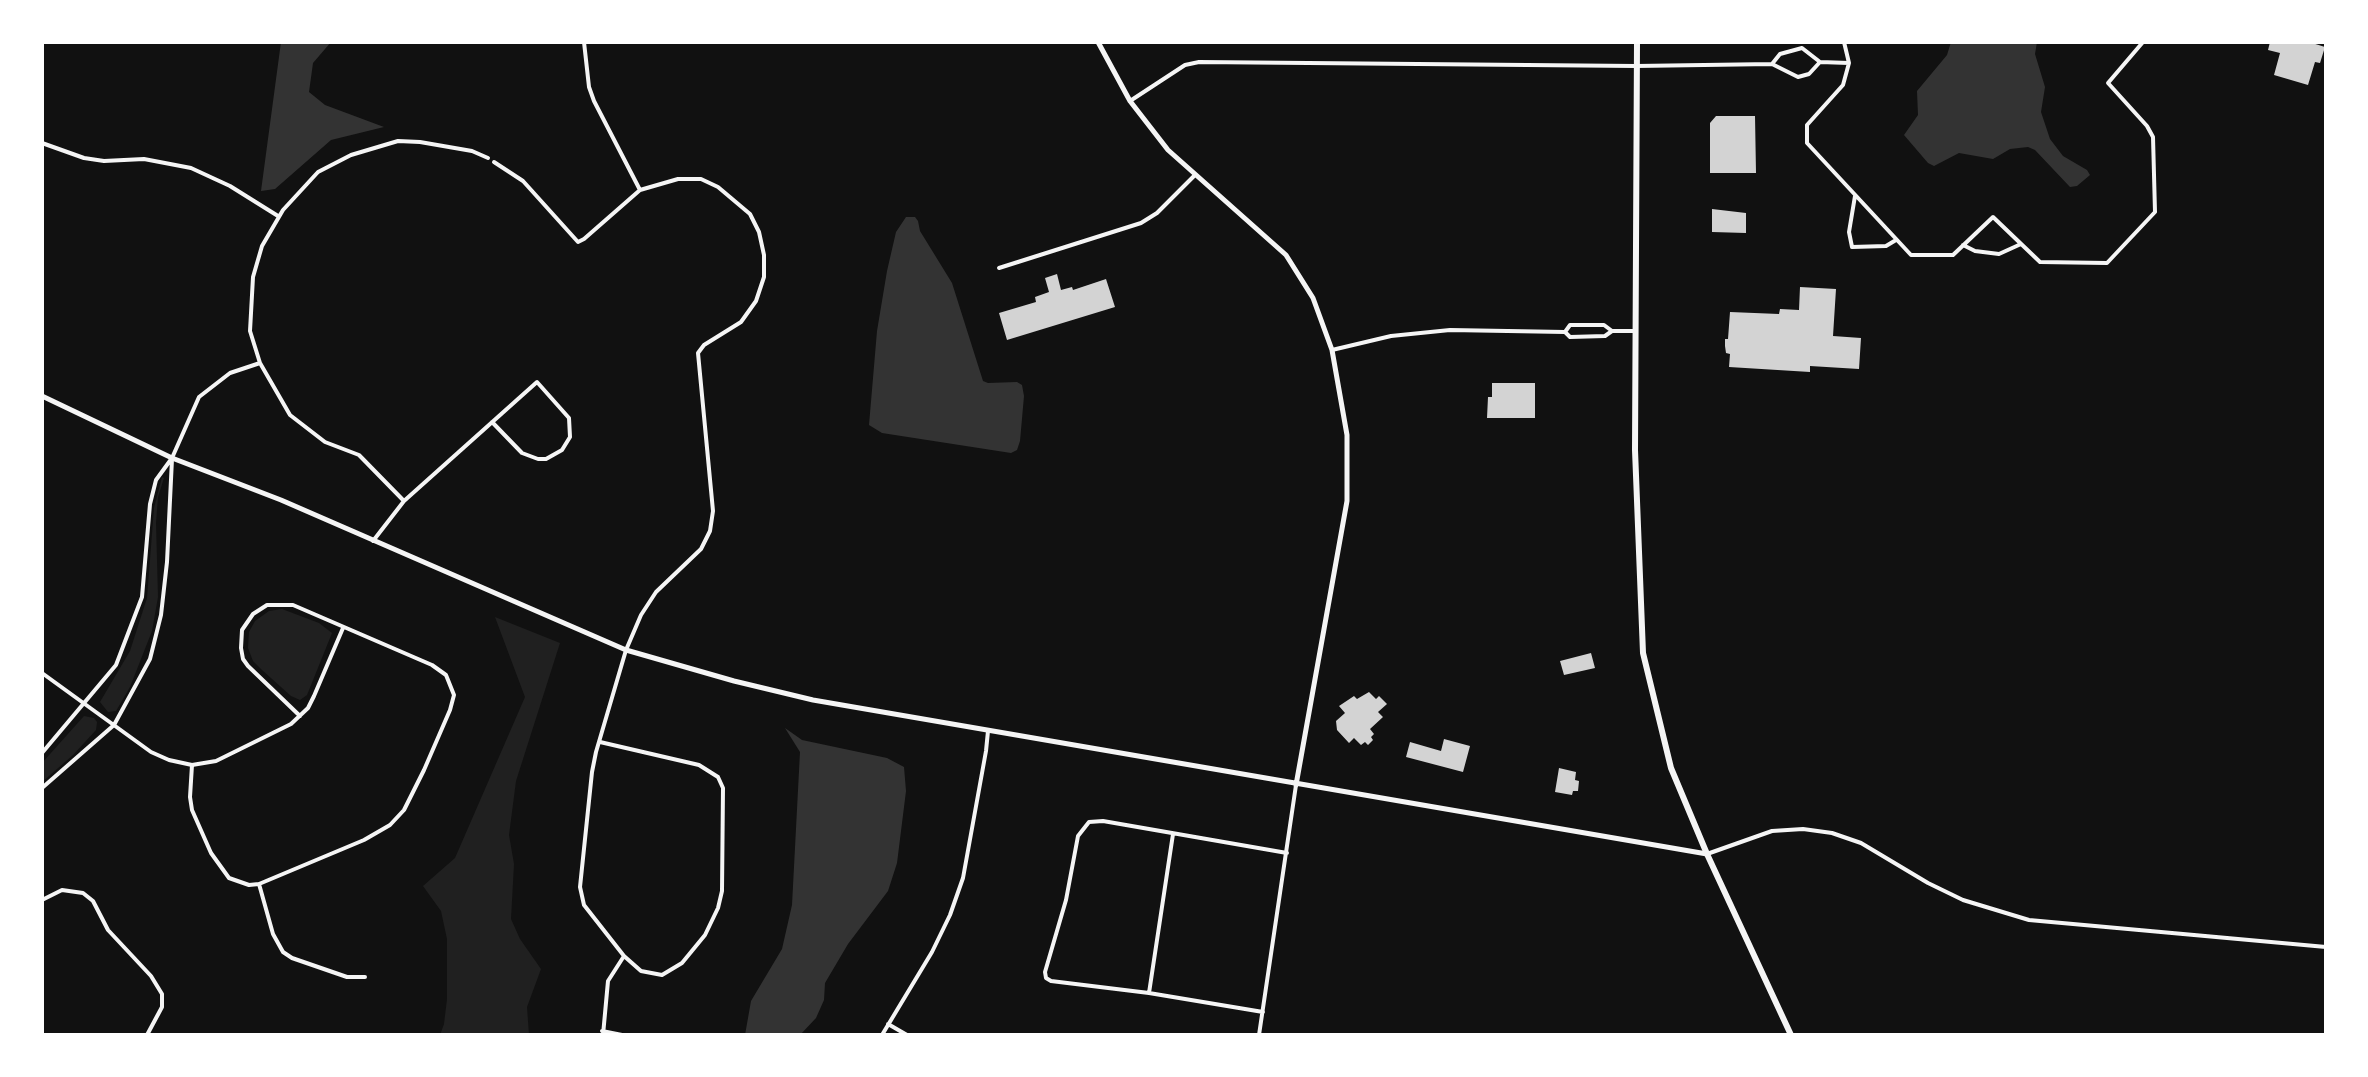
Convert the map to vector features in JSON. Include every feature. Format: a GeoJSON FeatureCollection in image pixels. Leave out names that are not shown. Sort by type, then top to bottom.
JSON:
{"type":"FeatureCollection","features":[{"type":"Feature","properties":{"kind":"main road"},"geometry":{"type":"LineString","coordinates":[[1636,42],[1635,450],[1643,653],[1671,768],[1707,854],[1791,1035]]}},
{"type":"Feature","properties":{"kind":"street"},"geometry":{"type":"LineString","coordinates":[[584,42],[588,87],[640,190]]}},
{"type":"Feature","properties":{"kind":"street"},"geometry":{"type":"LineString","coordinates":[[1098,42],[1130,101],[1168,150],[1194,176],[1286,255],[1313,298],[1332,350],[1347,435],[1347,501],[1296,785],[1259,1035]]}},
{"type":"Feature","properties":{"kind":"street"},"geometry":{"type":"LineString","coordinates":[[1844,42],[1849,63],[1843,85],[1807,125],[1807,143],[1911,255],[1953,255],[1993,217],[2040,262],[2107,263],[2155,212],[2153,137],[2147,126],[2108,82],[2144,42]]}},
{"type":"Feature","properties":{"kind":"street"},"geometry":{"type":"LineString","coordinates":[[1772,64],[1780,54],[1802,48],[1820,62],[1849,63]]}},
{"type":"Feature","properties":{"kind":"street"},"geometry":{"type":"LineString","coordinates":[[1130,101],[1185,65],[1199,62],[1636,66],[1772,64],[1798,77],[1809,74],[1820,62]]}},
{"type":"Feature","properties":{"kind":"street"},"geometry":{"type":"LineString","coordinates":[[404,501],[359,455],[325,442],[290,415],[260,363],[250,331],[253,277],[262,246],[278,216],[318,172],[351,154],[398,141],[420,142],[472,151],[488,158]]}},
{"type":"Feature","properties":{"kind":"street"},"geometry":{"type":"LineString","coordinates":[[42,143],[84,158],[104,161],[144,159],[191,168],[230,186],[278,216]]}},
{"type":"Feature","properties":{"kind":"street"},"geometry":{"type":"LineString","coordinates":[[494,162],[523,181],[578,242],[640,190],[678,179],[701,179],[718,187],[750,214],[759,232],[764,255],[764,277],[756,302],[741,322],[704,345],[698,353],[697,364],[713,511],[710,531],[701,549],[656,592],[641,615],[626,650],[600,742],[592,772],[580,887],[588,913],[624,956],[641,970],[662,975],[682,963],[705,934],[718,908],[722,891],[725,801],[718,777],[707,769],[600,742]]}},
{"type":"Feature","properties":{"kind":"street"},"geometry":{"type":"LineString","coordinates":[[999,268],[1141,223],[1157,213],[1194,176]]}},
{"type":"Feature","properties":{"kind":"street"},"geometry":{"type":"LineString","coordinates":[[1855,195],[1849,232],[1852,247],[1886,246],[1896,240]]}},
{"type":"Feature","properties":{"kind":"street"},"geometry":{"type":"LineString","coordinates":[[1963,245],[1975,251],[1999,254],[2021,244]]}},
{"type":"Feature","properties":{"kind":"street"},"geometry":{"type":"LineString","coordinates":[[1565,332],[1570,325],[1604,326],[1612,331],[1636,331]]}},
{"type":"Feature","properties":{"kind":"street"},"geometry":{"type":"LineString","coordinates":[[1332,350],[1391,336],[1450,330],[1565,332],[1570,337],[1605,336],[1612,331]]}},
{"type":"Feature","properties":{"kind":"street"},"geometry":{"type":"LineString","coordinates":[[42,753],[116,665],[137,612],[145,580],[152,491],[159,473],[172,458],[199,398],[230,373],[260,363]]}},
{"type":"Feature","properties":{"kind":"street"},"geometry":{"type":"LineString","coordinates":[[372,542],[404,501],[492,422],[537,382],[569,418],[570,437],[562,450],[546,459],[528,457],[492,422]]}},
{"type":"Feature","properties":{"kind":"street"},"geometry":{"type":"LineString","coordinates":[[42,396],[172,458],[281,501],[626,650],[813,700],[1707,854],[1772,831],[1803,829],[1832,833],[1861,843],[1928,883],[1963,900],[2021,918],[2326,947]]}},
{"type":"Feature","properties":{"kind":"street"},"geometry":{"type":"LineString","coordinates":[[42,788],[114,725],[150,659],[161,615],[172,458]]}},
{"type":"Feature","properties":{"kind":"street"},"geometry":{"type":"LineString","coordinates":[[192,765],[190,796],[192,810],[211,853],[229,878],[247,885],[259,884],[364,840],[390,825],[404,810],[414,790],[450,710],[454,695],[446,675],[432,665],[300,608],[280,603],[260,609],[242,630],[241,648],[248,666],[300,716]]}},
{"type":"Feature","properties":{"kind":"street"},"geometry":{"type":"LineString","coordinates":[[42,673],[151,752],[192,765],[216,761],[236,752],[291,724],[300,716],[314,696],[343,628]]}},
{"type":"Feature","properties":{"kind":"street"},"geometry":{"type":"LineString","coordinates":[[882,1035],[932,952],[950,915],[963,878],[988,730]]}},
{"type":"Feature","properties":{"kind":"street"},"geometry":{"type":"LineString","coordinates":[[1263,1012],[1149,993],[1051,981],[1046,978],[1045,972],[1066,900],[1082,828],[1089,822],[1096,820],[1287,853]]}},
{"type":"Feature","properties":{"kind":"street"},"geometry":{"type":"LineString","coordinates":[[1149,993],[1173,834]]}},
{"type":"Feature","properties":{"kind":"street"},"geometry":{"type":"LineString","coordinates":[[259,884],[273,934],[284,952],[292,958],[347,977],[365,977]]}},
{"type":"Feature","properties":{"kind":"street"},"geometry":{"type":"LineString","coordinates":[[42,900],[62,890],[83,893],[93,901],[108,930],[151,976],[162,994],[162,1007],[147,1035]]}},
{"type":"Feature","properties":{"kind":"street"},"geometry":{"type":"LineString","coordinates":[[622,1035],[603,1033],[608,981],[624,956]]}},
{"type":"Feature","properties":{"kind":"street"},"geometry":{"type":"LineString","coordinates":[[888,1024],[906,1035]]}},
{"type":"Feature","properties":{"kind":"shaded area"},"geometry":{"type":"Polygon","coordinates":[[[281,42],[331,42],[313,63],[309,92],[325,105],[384,127],[331,140],[275,189],[261,191],[281,42]]]}},
{"type":"Feature","properties":{"kind":"shaded area"},"geometry":{"type":"Polygon","coordinates":[[[1951,42],[2037,42],[2035,54],[2045,87],[2041,112],[2050,139],[2063,156],[2087,170],[2090,175],[2077,186],[2070,187],[2035,150],[2028,147],[2010,149],[1993,159],[1959,153],[1934,166],[1928,163],[1904,135],[1918,115],[1917,91],[1947,55],[1951,42]]]}},
{"type":"Feature","properties":{"kind":"shaded area"},"geometry":{"type":"Polygon","coordinates":[[[906,217],[915,217],[918,221],[920,231],[952,283],[983,381],[988,383],[1017,382],[1022,385],[1024,396],[1020,441],[1017,450],[1011,453],[882,433],[869,425],[877,331],[887,271],[896,232],[906,217]]]}},
{"type":"Feature","properties":{"kind":"shaded area"},"geometry":{"type":"Polygon","coordinates":[[[162,477],[164,478],[158,497],[156,523],[158,597],[152,631],[130,687],[116,711],[108,712],[100,702],[130,651],[147,598],[154,508],[162,477]]]}},
{"type":"Feature","properties":{"kind":"shaded area"},"geometry":{"type":"Polygon","coordinates":[[[282,609],[319,623],[332,633],[307,695],[300,700],[291,696],[253,661],[248,648],[249,632],[255,621],[269,611],[282,609]]]}},
{"type":"Feature","properties":{"kind":"shaded area"},"geometry":{"type":"Polygon","coordinates":[[[495,617],[560,643],[516,781],[509,835],[514,864],[511,919],[520,939],[541,969],[527,1007],[529,1035],[440,1035],[444,1024],[447,999],[447,939],[441,911],[423,886],[455,858],[525,697],[495,617]]]}},
{"type":"Feature","properties":{"kind":"shaded area"},"geometry":{"type":"Polygon","coordinates":[[[84,716],[94,718],[97,722],[96,730],[73,755],[42,782],[42,763],[84,716]]]}},
{"type":"Feature","properties":{"kind":"shaded area"},"geometry":{"type":"Polygon","coordinates":[[[785,728],[802,740],[887,758],[904,767],[906,791],[897,863],[888,891],[848,944],[825,983],[824,1000],[816,1018],[800,1035],[745,1035],[751,1001],[782,949],[792,905],[800,752],[785,728]]]}},
{"type":"Feature","properties":{"kind":"building"},"geometry":{"type":"Polygon","coordinates":[[[2270,42],[2309,42],[2325,47],[2320,63],[2315,62],[2308,85],[2274,75],[2280,53],[2268,50],[2270,42]]]}},
{"type":"Feature","properties":{"kind":"building"},"geometry":{"type":"Polygon","coordinates":[[[1716,116],[1755,116],[1756,173],[1710,173],[1710,123],[1716,116]]]}},
{"type":"Feature","properties":{"kind":"building"},"geometry":{"type":"Polygon","coordinates":[[[1712,209],[1746,213],[1746,233],[1712,232],[1712,209]]]}},
{"type":"Feature","properties":{"kind":"building"},"geometry":{"type":"Polygon","coordinates":[[[1057,274],[1061,290],[1072,287],[1073,290],[1106,279],[1115,307],[1007,340],[999,313],[1036,302],[1035,297],[1049,292],[1045,278],[1057,274]]]}},
{"type":"Feature","properties":{"kind":"building"},"geometry":{"type":"Polygon","coordinates":[[[1800,287],[1836,289],[1833,336],[1861,338],[1859,369],[1810,366],[1810,372],[1729,367],[1730,354],[1726,353],[1725,339],[1728,339],[1730,312],[1779,314],[1780,309],[1799,310],[1800,287]]]}},
{"type":"Feature","properties":{"kind":"building"},"geometry":{"type":"Polygon","coordinates":[[[1492,383],[1535,383],[1535,418],[1487,418],[1488,397],[1492,397],[1492,383]]]}},
{"type":"Feature","properties":{"kind":"building"},"geometry":{"type":"Polygon","coordinates":[[[1591,653],[1595,668],[1564,675],[1560,661],[1591,653]]]}},
{"type":"Feature","properties":{"kind":"building"},"geometry":{"type":"Polygon","coordinates":[[[1369,692],[1376,699],[1379,696],[1387,704],[1378,712],[1383,717],[1370,729],[1374,734],[1371,737],[1373,740],[1368,745],[1365,742],[1361,745],[1354,738],[1349,743],[1337,730],[1336,721],[1345,713],[1339,706],[1354,696],[1357,699],[1369,692]]]}},
{"type":"Feature","properties":{"kind":"building"},"geometry":{"type":"Polygon","coordinates":[[[1444,739],[1470,746],[1463,772],[1406,757],[1410,742],[1441,751],[1444,739]]]}},
{"type":"Feature","properties":{"kind":"building"},"geometry":{"type":"Polygon","coordinates":[[[1559,768],[1576,772],[1575,780],[1579,781],[1578,791],[1573,791],[1572,795],[1555,792],[1559,768]]]}}]}
